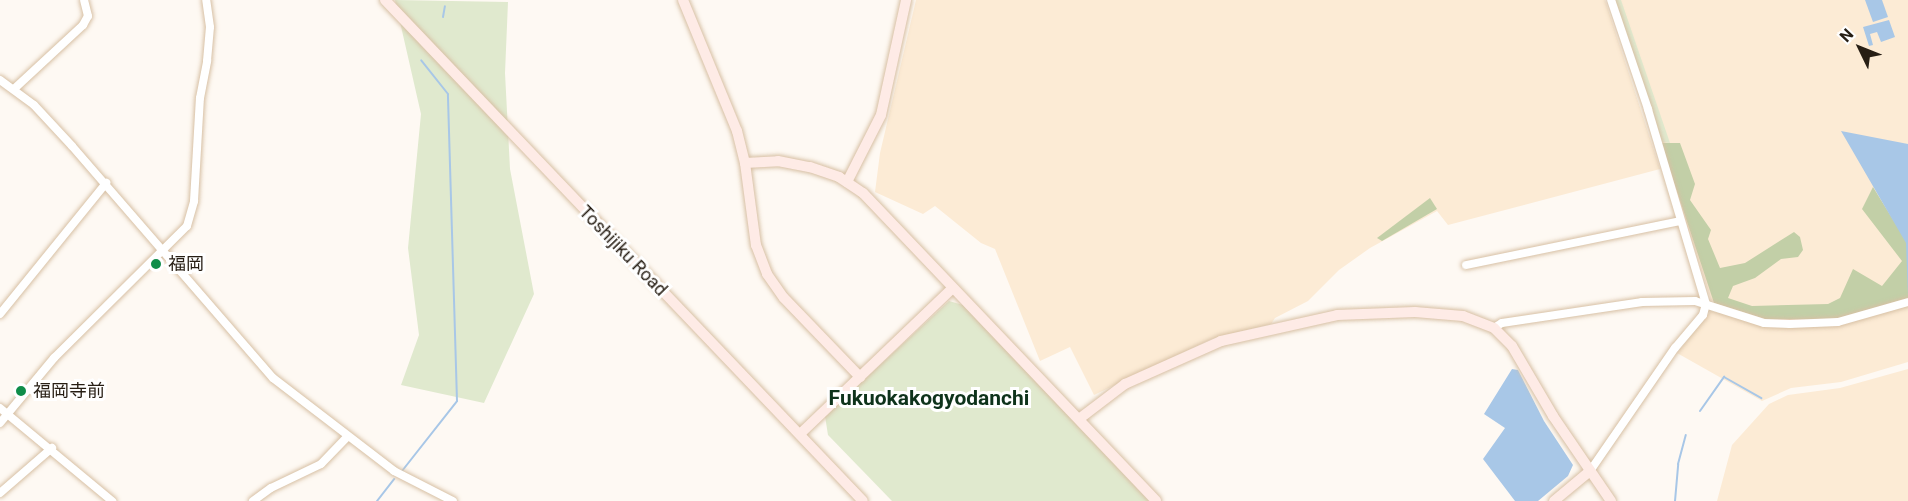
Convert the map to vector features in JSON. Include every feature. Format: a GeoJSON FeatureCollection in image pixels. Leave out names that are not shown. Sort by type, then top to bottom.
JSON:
{"type":"FeatureCollection","features":[{"type":"Feature","properties":{"kind":"street"},"geometry":{"type":"LineString","coordinates":[[14,89],[83,25],[88,16],[84,0]]}},
{"type":"Feature","properties":{"kind":"street"},"geometry":{"type":"LineString","coordinates":[[0,423],[73,338],[183,234],[194,201],[200,98],[210,27],[206,0]]}},
{"type":"Feature","properties":{"kind":"street","name":"Toshijiku Road"},"geometry":{"type":"LineString","coordinates":[[385,0],[863,501]]}},
{"type":"Feature","properties":{"kind":"street"},"geometry":{"type":"LineString","coordinates":[[683,0],[724,96],[745,163],[756,245],[767,273],[784,298],[860,377]]}},
{"type":"Feature","properties":{"kind":"street"},"geometry":{"type":"LineString","coordinates":[[847,182],[881,115],[906,0]]}},
{"type":"Feature","properties":{"kind":"street"},"geometry":{"type":"LineString","coordinates":[[1554,501],[1590,471],[1675,348],[1703,315],[1706,304],[1648,109],[1611,0]]}},
{"type":"Feature","properties":{"kind":"street"},"geometry":{"type":"LineString","coordinates":[[0,80],[34,105],[166,251],[273,378],[394,471],[453,501]]}},
{"type":"Feature","properties":{"kind":"street"},"geometry":{"type":"LineString","coordinates":[[745,163],[788,162],[847,182],[953,288],[1156,501]]}},
{"type":"Feature","properties":{"kind":"street"},"geometry":{"type":"LineString","coordinates":[[0,314],[105,183]]}},
{"type":"Feature","properties":{"kind":"street"},"geometry":{"type":"LineString","coordinates":[[1466,265],[1680,221]]}},
{"type":"Feature","properties":{"kind":"street"},"geometry":{"type":"LineString","coordinates":[[800,434],[953,288]]}},
{"type":"Feature","properties":{"kind":"street"},"geometry":{"type":"LineString","coordinates":[[1494,328],[1502,323],[1642,302],[1706,304],[1764,323],[1790,324],[1839,322],[1908,302]]}},
{"type":"Feature","properties":{"kind":"street"},"geometry":{"type":"LineString","coordinates":[[1079,419],[1125,384],[1221,341],[1307,319],[1415,312],[1463,316],[1494,328],[1512,346],[1611,501]]}},
{"type":"Feature","properties":{"kind":"street"},"geometry":{"type":"LineString","coordinates":[[0,408],[52,448],[112,501]]}},
{"type":"Feature","properties":{"kind":"street"},"geometry":{"type":"LineString","coordinates":[[253,501],[271,488],[321,464],[347,437]]}},
{"type":"Feature","properties":{"kind":"street"},"geometry":{"type":"LineString","coordinates":[[0,493],[52,448]]}},
{"type":"Feature","properties":{"kind":"shaded area"},"geometry":{"type":"Polygon","coordinates":[[[916,0],[1605,0],[1660,169],[1448,225],[1437,211],[1370,248],[1339,270],[1308,301],[1275,318],[1271,324],[1211,339],[1094,395],[1070,347],[1040,361],[995,249],[981,243],[935,206],[923,214],[875,192],[880,153],[916,0]]]}},
{"type":"Feature","properties":{"kind":"shaded area"},"geometry":{"type":"Polygon","coordinates":[[[1615,0],[1908,0],[1908,298],[1838,319],[1781,320],[1765,319],[1711,300],[1615,0]]]}},
{"type":"Feature","properties":{"kind":"shaded area"},"geometry":{"type":"Polygon","coordinates":[[[1908,306],[1908,362],[1841,382],[1791,388],[1762,401],[1677,353],[1711,311],[1772,327],[1802,327],[1837,326],[1908,306]]]}},
{"type":"Feature","properties":{"kind":"shaded area"},"geometry":{"type":"Polygon","coordinates":[[[1908,369],[1908,501],[1717,501],[1732,445],[1769,404],[1788,395],[1840,388],[1908,369]]]}},
{"type":"Feature","properties":{"kind":"green space"},"geometry":{"type":"Polygon","coordinates":[[[395,0],[508,2],[505,73],[510,169],[534,294],[484,403],[401,385],[419,335],[408,248],[421,114],[395,0]]]}},
{"type":"Feature","properties":{"kind":"green space"},"geometry":{"type":"Polygon","coordinates":[[[1615,0],[1621,0],[1670,143],[1661,142],[1615,0]]]}},
{"type":"Feature","properties":{"kind":"green space"},"geometry":{"type":"Polygon","coordinates":[[[1661,143],[1680,143],[1695,184],[1690,200],[1711,230],[1708,239],[1720,268],[1745,263],[1794,232],[1800,237],[1803,250],[1798,257],[1781,259],[1755,278],[1733,286],[1728,298],[1752,306],[1828,304],[1840,298],[1853,269],[1882,286],[1902,261],[1862,209],[1873,187],[1908,244],[1908,298],[1838,319],[1765,319],[1714,303],[1661,143]]]}},
{"type":"Feature","properties":{"kind":"green space"},"geometry":{"type":"Polygon","coordinates":[[[1430,198],[1437,209],[1382,241],[1377,238],[1430,198]]]}},
{"type":"Feature","properties":{"kind":"green space"},"geometry":{"type":"Polygon","coordinates":[[[949,301],[963,305],[1149,501],[892,501],[828,435],[825,416],[949,301]]]}},
{"type":"Feature","properties":{"kind":"water"},"geometry":{"type":"Polygon","coordinates":[[[1865,0],[1882,0],[1888,17],[1873,22],[1865,0]]]}},
{"type":"Feature","properties":{"kind":"water"},"geometry":{"type":"Polygon","coordinates":[[[1889,20],[1895,37],[1881,42],[1877,32],[1870,34],[1873,45],[1869,46],[1863,27],[1889,20]]]}},
{"type":"Feature","properties":{"kind":"water"},"geometry":{"type":"Polygon","coordinates":[[[1841,131],[1908,144],[1908,297],[1906,243],[1841,131]]]}},
{"type":"Feature","properties":{"kind":"water"},"geometry":{"type":"Polygon","coordinates":[[[1512,369],[1518,370],[1544,421],[1573,465],[1568,476],[1538,501],[1515,501],[1483,459],[1505,428],[1484,414],[1512,369]]]}},
{"type":"Feature","properties":{"kind":"waterway"},"geometry":{"type":"LineString","coordinates":[[443,17],[445,6]]}},
{"type":"Feature","properties":{"kind":"waterway"},"geometry":{"type":"LineString","coordinates":[[402,471],[457,401],[448,94],[421,60]]}},
{"type":"Feature","properties":{"kind":"waterway"},"geometry":{"type":"LineString","coordinates":[[1700,411],[1724,377],[1761,398]]}},
{"type":"Feature","properties":{"kind":"waterway"},"geometry":{"type":"LineString","coordinates":[[1675,501],[1678,464],[1686,435]]}},
{"type":"Feature","properties":{"kind":"waterway"},"geometry":{"type":"LineString","coordinates":[[377,501],[394,479]]}},
{"type":"Feature","properties":{"kind":"place","name":"福岡"},"geometry":{"type":"Point","coordinates":[156,264]}},
{"type":"Feature","properties":{"kind":"place","name":"福岡寺前"},"geometry":{"type":"Point","coordinates":[21,391]}},
{"type":"Feature","properties":{"kind":"district","name":"Fukuokakogyodanchi"},"geometry":{"type":"Point","coordinates":[929,398]}}]}
